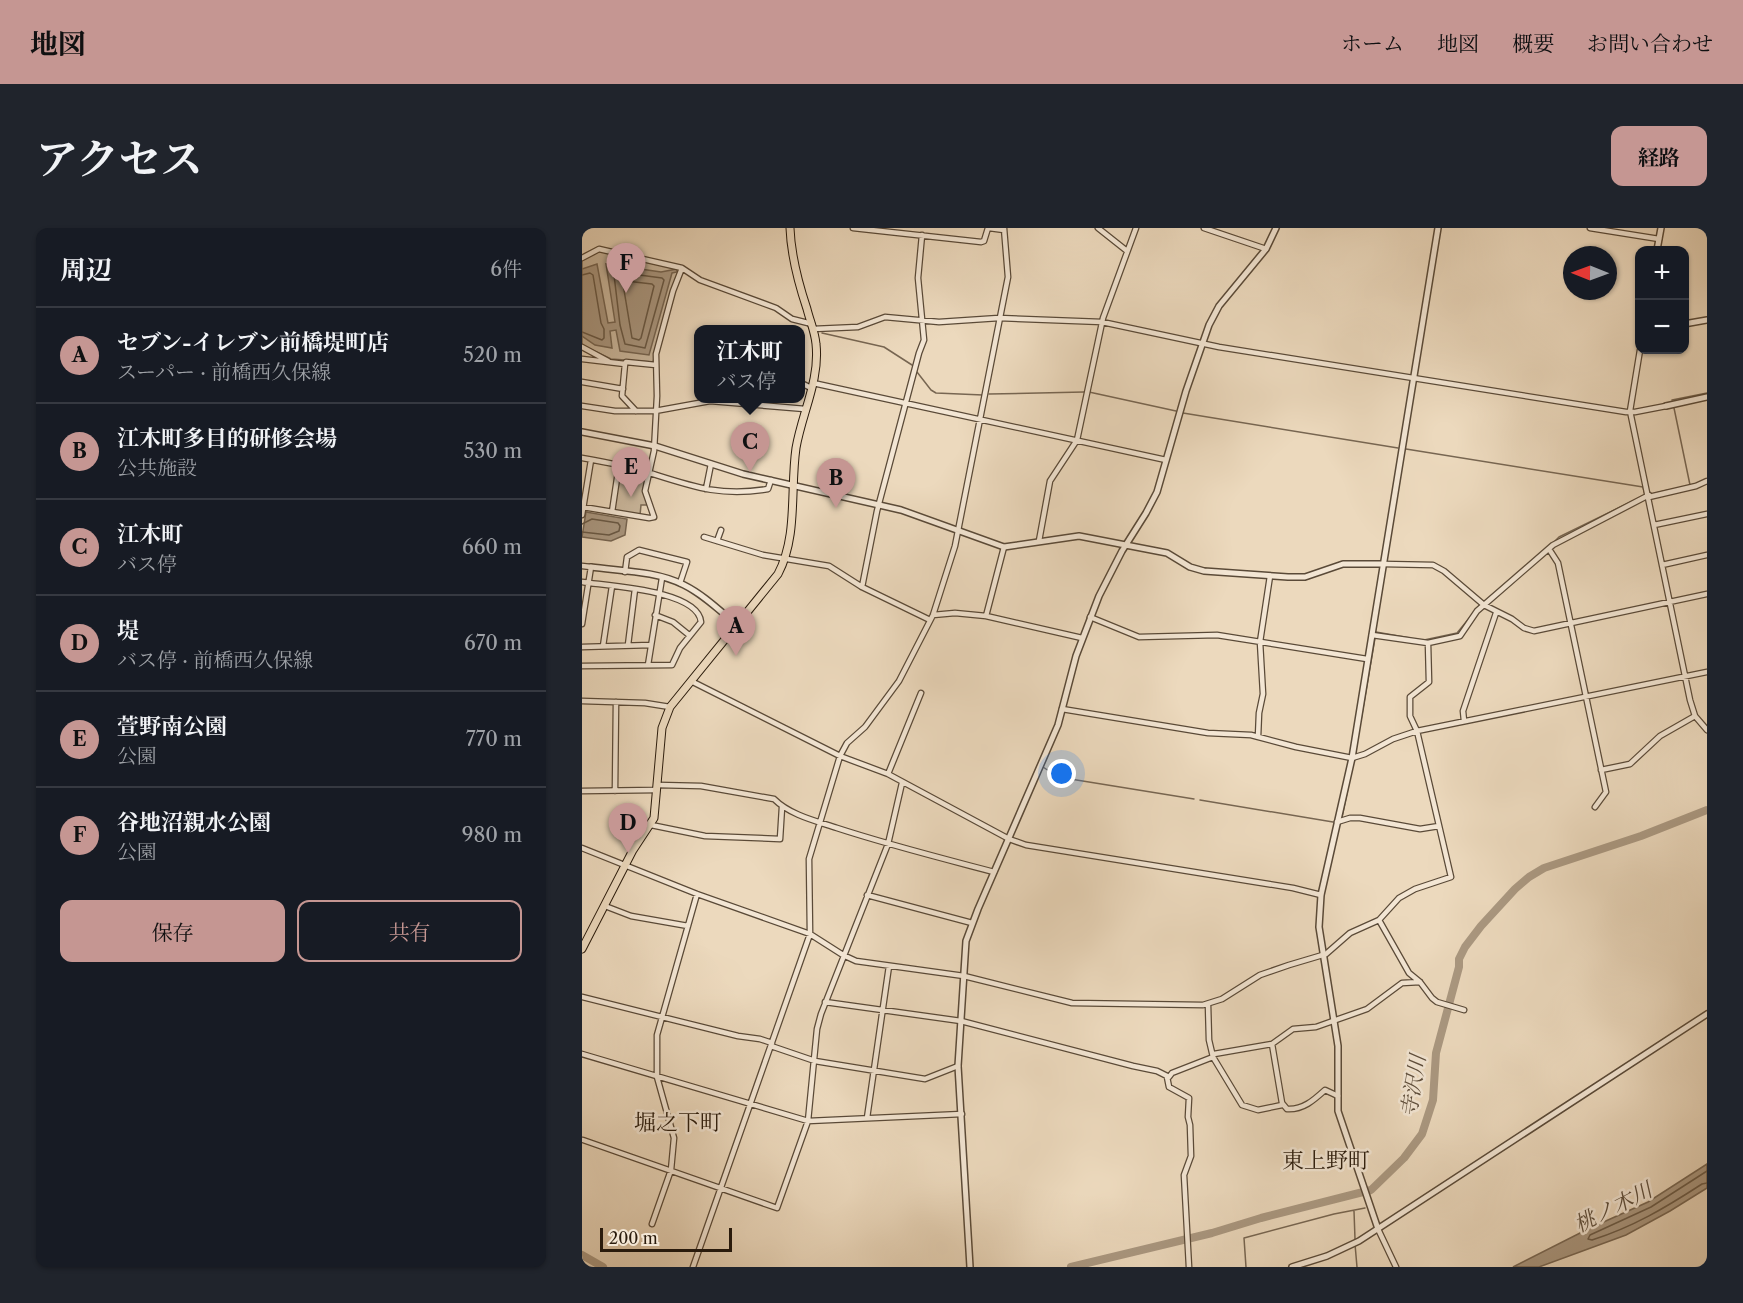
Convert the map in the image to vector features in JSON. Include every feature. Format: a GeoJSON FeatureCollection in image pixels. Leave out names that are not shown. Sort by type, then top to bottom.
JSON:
{"type":"FeatureCollection","features":[{"type":"Feature","properties":{"kind":"main road"},"geometry":{"type":"LineString","coordinates":[[582,949],[633,850],[654,818],[662,728],[670,707],[778,574],[786,560],[790,542],[796,449],[812,386],[817,354],[813,326],[794,266],[790,228]]}},
{"type":"Feature","properties":{"kind":"street"},"geometry":{"type":"LineString","coordinates":[[693,1267],[810,934],[809,859],[840,756],[847,743],[865,728],[899,681],[931,618],[960,530],[1008,272],[1004,229],[989,228],[984,241],[981,242],[853,228]]}},
{"type":"Feature","properties":{"kind":"street"},"geometry":{"type":"LineString","coordinates":[[1098,228],[1127,251]]}},
{"type":"Feature","properties":{"kind":"street"},"geometry":{"type":"LineString","coordinates":[[1040,542],[1051,478],[1077,440],[1102,322],[1136,228]]}},
{"type":"Feature","properties":{"kind":"street"},"geometry":{"type":"LineString","coordinates":[[1204,228],[1266,249]]}},
{"type":"Feature","properties":{"kind":"street"},"geometry":{"type":"LineString","coordinates":[[969,1267],[958,1066],[966,941],[1058,725],[1090,617],[1125,545],[1155,498],[1201,344],[1216,311],[1266,249],[1276,228]]}},
{"type":"Feature","properties":{"kind":"street"},"geometry":{"type":"LineString","coordinates":[[1396,1267],[1378,1229],[1339,1118],[1339,1065],[1319,927],[1321,895],[1352,758],[1438,228]]}},
{"type":"Feature","properties":{"kind":"street"},"geometry":{"type":"LineString","coordinates":[[1590,228],[1659,239]]}},
{"type":"Feature","properties":{"kind":"street"},"geometry":{"type":"LineString","coordinates":[[1658,246],[1661,228]]}},
{"type":"Feature","properties":{"kind":"street"},"geometry":{"type":"LineString","coordinates":[[862,587],[878,504],[919,353],[924,342],[918,274],[922,235]]}},
{"type":"Feature","properties":{"kind":"street"},"geometry":{"type":"LineString","coordinates":[[582,258],[599,249],[682,268],[700,280],[776,308],[792,319],[813,326],[858,327],[885,317],[939,322],[999,318],[1102,322],[1201,344],[1630,413],[1707,397]]}},
{"type":"Feature","properties":{"kind":"street"},"geometry":{"type":"LineString","coordinates":[[583,507],[654,517],[645,491],[655,446],[656,354],[673,291],[682,268]]}},
{"type":"Feature","properties":{"kind":"street"},"geometry":{"type":"LineString","coordinates":[[1689,323],[1707,320]]}},
{"type":"Feature","properties":{"kind":"street"},"geometry":{"type":"LineString","coordinates":[[582,347],[610,363]]}},
{"type":"Feature","properties":{"kind":"street"},"geometry":{"type":"LineString","coordinates":[[1639,354],[1630,413],[1695,716],[1707,730]]}},
{"type":"Feature","properties":{"kind":"street"},"geometry":{"type":"LineString","coordinates":[[582,359],[656,365]]}},
{"type":"Feature","properties":{"kind":"street"},"geometry":{"type":"LineString","coordinates":[[625,364],[622,396],[636,411]]}},
{"type":"Feature","properties":{"kind":"street"},"geometry":{"type":"LineString","coordinates":[[582,382],[623,389]]}},
{"type":"Feature","properties":{"kind":"street"},"geometry":{"type":"LineString","coordinates":[[805,384],[1166,460]]}},
{"type":"Feature","properties":{"kind":"street"},"geometry":{"type":"LineString","coordinates":[[582,406],[615,411],[655,411],[704,403]]}},
{"type":"Feature","properties":{"kind":"street"},"geometry":{"type":"LineString","coordinates":[[724,403],[805,409]]}},
{"type":"Feature","properties":{"kind":"street"},"geometry":{"type":"LineString","coordinates":[[582,432],[655,446],[771,480],[917,514],[1004,547],[1076,535],[1167,553],[1190,567],[1208,572],[1270,576],[1305,577],[1344,564],[1433,565],[1444,571],[1496,613],[1534,631],[1707,594]]}},
{"type":"Feature","properties":{"kind":"street"},"geometry":{"type":"LineString","coordinates":[[582,458],[620,465],[686,486],[706,489],[739,492],[768,489],[771,480]]}},
{"type":"Feature","properties":{"kind":"street"},"geometry":{"type":"LineString","coordinates":[[582,515],[591,460]]}},
{"type":"Feature","properties":{"kind":"street"},"geometry":{"type":"LineString","coordinates":[[706,489],[711,464]]}},
{"type":"Feature","properties":{"kind":"street"},"geometry":{"type":"LineString","coordinates":[[612,512],[620,465]]}},
{"type":"Feature","properties":{"kind":"street"},"geometry":{"type":"LineString","coordinates":[[1371,635],[1428,643],[1460,636],[1471,618],[1484,605],[1564,537],[1649,496],[1696,486],[1707,481]]}},
{"type":"Feature","properties":{"kind":"street"},"geometry":{"type":"LineString","coordinates":[[1654,525],[1707,514]]}},
{"type":"Feature","properties":{"kind":"street"},"geometry":{"type":"LineString","coordinates":[[717,540],[721,530]]}},
{"type":"Feature","properties":{"kind":"street"},"geometry":{"type":"LineString","coordinates":[[704,537],[786,560],[824,564],[862,587],[931,618],[955,614],[986,616],[1082,638]]}},
{"type":"Feature","properties":{"kind":"street"},"geometry":{"type":"LineString","coordinates":[[986,616],[1004,547]]}},
{"type":"Feature","properties":{"kind":"street"},"geometry":{"type":"LineString","coordinates":[[1549,549],[1558,563],[1606,794],[1595,807]]}},
{"type":"Feature","properties":{"kind":"street"},"geometry":{"type":"LineString","coordinates":[[625,572],[627,557],[639,550],[687,562],[680,583]]}},
{"type":"Feature","properties":{"kind":"street"},"geometry":{"type":"LineString","coordinates":[[1662,565],[1707,555]]}},
{"type":"Feature","properties":{"kind":"street"},"geometry":{"type":"LineString","coordinates":[[582,566],[662,578],[680,583],[709,601],[737,625]]}},
{"type":"Feature","properties":{"kind":"street"},"geometry":{"type":"LineString","coordinates":[[582,624],[585,582],[591,567]]}},
{"type":"Feature","properties":{"kind":"street"},"geometry":{"type":"LineString","coordinates":[[1258,737],[1263,694],[1260,642],[1270,576]]}},
{"type":"Feature","properties":{"kind":"street"},"geometry":{"type":"LineString","coordinates":[[648,665],[662,578]]}},
{"type":"Feature","properties":{"kind":"street"},"geometry":{"type":"LineString","coordinates":[[582,666],[672,665],[680,648],[701,622],[700,615],[674,597],[585,582]]}},
{"type":"Feature","properties":{"kind":"street"},"geometry":{"type":"LineString","coordinates":[[603,646],[612,586]]}},
{"type":"Feature","properties":{"kind":"street"},"geometry":{"type":"LineString","coordinates":[[628,645],[635,589]]}},
{"type":"Feature","properties":{"kind":"street"},"geometry":{"type":"LineString","coordinates":[[1464,721],[1463,709],[1496,613]]}},
{"type":"Feature","properties":{"kind":"street"},"geometry":{"type":"LineString","coordinates":[[655,615],[674,622],[689,636]]}},
{"type":"Feature","properties":{"kind":"street"},"geometry":{"type":"LineString","coordinates":[[1090,617],[1139,638],[1204,635],[1367,659]]}},
{"type":"Feature","properties":{"kind":"street"},"geometry":{"type":"LineString","coordinates":[[582,848],[697,894],[810,934],[843,956],[856,961],[964,976],[1072,1003],[1208,1004],[1222,999],[1260,975],[1323,956],[1350,933],[1379,920],[1400,898],[1415,888],[1451,877],[1417,731],[1410,716],[1410,697],[1429,682],[1428,643]]}},
{"type":"Feature","properties":{"kind":"street"},"geometry":{"type":"LineString","coordinates":[[582,647],[651,645]]}},
{"type":"Feature","properties":{"kind":"street"},"geometry":{"type":"LineString","coordinates":[[1062,709],[1208,733],[1245,734],[1352,758],[1365,754],[1393,739],[1417,731],[1707,672]]}},
{"type":"Feature","properties":{"kind":"street"},"geometry":{"type":"LineString","coordinates":[[690,681],[840,756],[888,774],[1009,839],[1026,845],[1293,888],[1321,895]]}},
{"type":"Feature","properties":{"kind":"street"},"geometry":{"type":"LineString","coordinates":[[888,774],[921,693]]}},
{"type":"Feature","properties":{"kind":"street"},"geometry":{"type":"LineString","coordinates":[[582,701],[670,707]]}},
{"type":"Feature","properties":{"kind":"street"},"geometry":{"type":"LineString","coordinates":[[615,791],[616,702]]}},
{"type":"Feature","properties":{"kind":"street"},"geometry":{"type":"LineString","coordinates":[[1601,770],[1630,764],[1663,734],[1695,716]]}},
{"type":"Feature","properties":{"kind":"street"},"geometry":{"type":"LineString","coordinates":[[583,1140],[777,1208],[807,1120],[817,1029],[825,1002],[888,844],[902,783]]}},
{"type":"Feature","properties":{"kind":"street"},"geometry":{"type":"LineString","coordinates":[[582,792],[700,786],[774,799],[782,807],[819,822],[888,844],[994,872]]}},
{"type":"Feature","properties":{"kind":"street"},"geometry":{"type":"LineString","coordinates":[[651,825],[705,836],[780,839],[782,807]]}},
{"type":"Feature","properties":{"kind":"street"},"geometry":{"type":"LineString","coordinates":[[1337,822],[1360,818],[1420,829],[1439,826]]}},
{"type":"Feature","properties":{"kind":"street"},"geometry":{"type":"LineString","coordinates":[[652,1224],[671,1170],[674,1138],[657,1077],[657,1035],[697,894]]}},
{"type":"Feature","properties":{"kind":"street"},"geometry":{"type":"LineString","coordinates":[[867,895],[972,923]]}},
{"type":"Feature","properties":{"kind":"street"},"geometry":{"type":"LineString","coordinates":[[605,906],[631,916],[688,926]]}},
{"type":"Feature","properties":{"kind":"street"},"geometry":{"type":"LineString","coordinates":[[1379,920],[1409,973],[1420,982],[1432,998],[1437,1002],[1461,1009]]}},
{"type":"Feature","properties":{"kind":"street"},"geometry":{"type":"LineString","coordinates":[[867,1118],[889,966]]}},
{"type":"Feature","properties":{"kind":"street"},"geometry":{"type":"LineString","coordinates":[[1167,1077],[1213,1057],[1214,1054],[1272,1044],[1293,1029],[1310,1029],[1367,1009],[1402,983],[1420,982]]}},
{"type":"Feature","properties":{"kind":"street"},"geometry":{"type":"LineString","coordinates":[[582,997],[738,1036],[760,1039],[815,1061],[925,1079],[958,1066]]}},
{"type":"Feature","properties":{"kind":"street"},"geometry":{"type":"LineString","coordinates":[[825,1002],[961,1021],[1157,1071],[1167,1077],[1170,1087],[1189,1098],[1191,1156],[1184,1176],[1189,1267]]}},
{"type":"Feature","properties":{"kind":"street"},"geometry":{"type":"LineString","coordinates":[[1208,1004],[1209,1040],[1213,1057],[1242,1106],[1258,1110],[1282,1105]]}},
{"type":"Feature","properties":{"kind":"street"},"geometry":{"type":"LineString","coordinates":[[1292,1267],[1342,1250],[1378,1229],[1707,1014]]}},
{"type":"Feature","properties":{"kind":"street"},"geometry":{"type":"LineString","coordinates":[[1272,1044],[1282,1105],[1287,1109],[1295,1110],[1303,1107],[1325,1090],[1338,1096]]}},
{"type":"Feature","properties":{"kind":"street"},"geometry":{"type":"LineString","coordinates":[[582,1054],[807,1120],[962,1114]]}},
{"type":"Feature","properties":{"kind":"shaded area"},"geometry":{"type":"Polygon","coordinates":[[[598,252],[679,269],[653,362],[611,359],[582,345],[582,260],[598,252]]]}},
{"type":"Feature","properties":{"kind":"shaded area"},"geometry":{"type":"Polygon","coordinates":[[[623,467],[647,473],[643,490],[649,505],[641,505],[640,515],[614,509],[620,470],[623,467]]]}},
{"type":"Feature","properties":{"kind":"water"},"geometry":{"type":"Polygon","coordinates":[[[597,264],[608,323],[615,322],[606,264],[661,272],[677,269],[677,272],[672,273],[649,355],[620,351],[616,330],[610,331],[612,348],[595,345],[582,336],[582,269],[597,264]]]}},
{"type":"Feature","properties":{"kind":"water"},"geometry":{"type":"Polygon","coordinates":[[[586,512],[627,519],[625,535],[611,541],[582,537],[586,512]]]}},
{"type":"Feature","properties":{"kind":"water"},"geometry":{"type":"Polygon","coordinates":[[[1707,1164],[1707,1188],[1626,1235],[1539,1267],[1513,1267],[1648,1202],[1707,1164]]]}},
{"type":"Feature","properties":{"kind":"waterway"},"geometry":{"type":"LineString","coordinates":[[822,333],[884,347],[912,365]]}},
{"type":"Feature","properties":{"kind":"waterway"},"geometry":{"type":"LineString","coordinates":[[917,372],[936,393],[983,395]]}},
{"type":"Feature","properties":{"kind":"waterway"},"geometry":{"type":"LineString","coordinates":[[989,394],[1084,392]]}},
{"type":"Feature","properties":{"kind":"waterway"},"geometry":{"type":"LineString","coordinates":[[1089,392],[1176,411]]}},
{"type":"Feature","properties":{"kind":"waterway"},"geometry":{"type":"LineString","coordinates":[[1672,400],[1707,393]]}},
{"type":"Feature","properties":{"kind":"waterway"},"geometry":{"type":"LineString","coordinates":[[1674,408],[1690,485]]}},
{"type":"Feature","properties":{"kind":"waterway"},"geometry":{"type":"LineString","coordinates":[[1183,413],[1398,448]]}},
{"type":"Feature","properties":{"kind":"waterway"},"geometry":{"type":"LineString","coordinates":[[1406,449],[1643,487],[1645,495],[1559,537],[1554,542]]}},
{"type":"Feature","properties":{"kind":"waterway"},"geometry":{"type":"LineString","coordinates":[[1652,494],[1668,490]]}},
{"type":"Feature","properties":{"kind":"waterway"},"geometry":{"type":"LineString","coordinates":[[1424,640],[1457,633],[1480,605]]}},
{"type":"Feature","properties":{"kind":"waterway"},"geometry":{"type":"LineString","coordinates":[[1361,720],[1376,632],[1410,638]]}},
{"type":"Feature","properties":{"kind":"waterway"},"geometry":{"type":"LineString","coordinates":[[1043,767],[1058,777],[1194,799]]}},
{"type":"Feature","properties":{"kind":"waterway"},"geometry":{"type":"LineString","coordinates":[[1342,817],[1349,783]]}},
{"type":"Feature","properties":{"kind":"waterway"},"geometry":{"type":"LineString","coordinates":[[1200,800],[1333,822]]}},
{"type":"Feature","properties":{"kind":"waterway","name":"寺沢川"},"geometry":{"type":"LineString","coordinates":[[1071,1267],[1212,1233],[1371,1190],[1404,1158],[1422,1134],[1433,1100],[1436,1053],[1459,967],[1459,959],[1481,926],[1515,889],[1544,868],[1641,836],[1707,810]]}},
{"type":"Feature","properties":{"kind":"waterway"},"geometry":{"type":"LineString","coordinates":[[1246,1267],[1244,1238],[1365,1208]]}},
{"type":"Feature","properties":{"kind":"waterway"},"geometry":{"type":"LineString","coordinates":[[1354,1211],[1355,1239]]}},
{"type":"Feature","properties":{"kind":"waterway"},"geometry":{"type":"LineString","coordinates":[[1355,1244],[1357,1267]]}},
{"type":"Feature","properties":{"kind":"waterway","name":"寺沢川"},"geometry":{"type":"LineString","coordinates":[[582,1255],[603,1267]]}},
{"type":"Feature","properties":{"kind":"place","name":"谷地沼親水公園"},"geometry":{"type":"Point","coordinates":[626,293]}},
{"type":"Feature","properties":{"kind":"place","name":"江木町"},"geometry":{"type":"Point","coordinates":[750,472]}},
{"type":"Feature","properties":{"kind":"place","name":"萱野南公園"},"geometry":{"type":"Point","coordinates":[631,497]}},
{"type":"Feature","properties":{"kind":"place","name":"江木町多目的研修会場"},"geometry":{"type":"Point","coordinates":[836,508]}},
{"type":"Feature","properties":{"kind":"place","name":"セブン-イレブン前橋堤町店"},"geometry":{"type":"Point","coordinates":[736,656]}},
{"type":"Feature","properties":{"kind":"place","name":"堤"},"geometry":{"type":"Point","coordinates":[628,853]}},
{"type":"Feature","properties":{"kind":"district","name":"堀之下町"},"geometry":{"type":"Point","coordinates":[678,1122]}},
{"type":"Feature","properties":{"kind":"district","name":"東上野町"},"geometry":{"type":"Point","coordinates":[1326,1160]}},
{"type":"Feature","properties":{"kind":"water label","name":"桃ノ木川"},"geometry":{"type":"Point","coordinates":[1613,1207]}}]}
